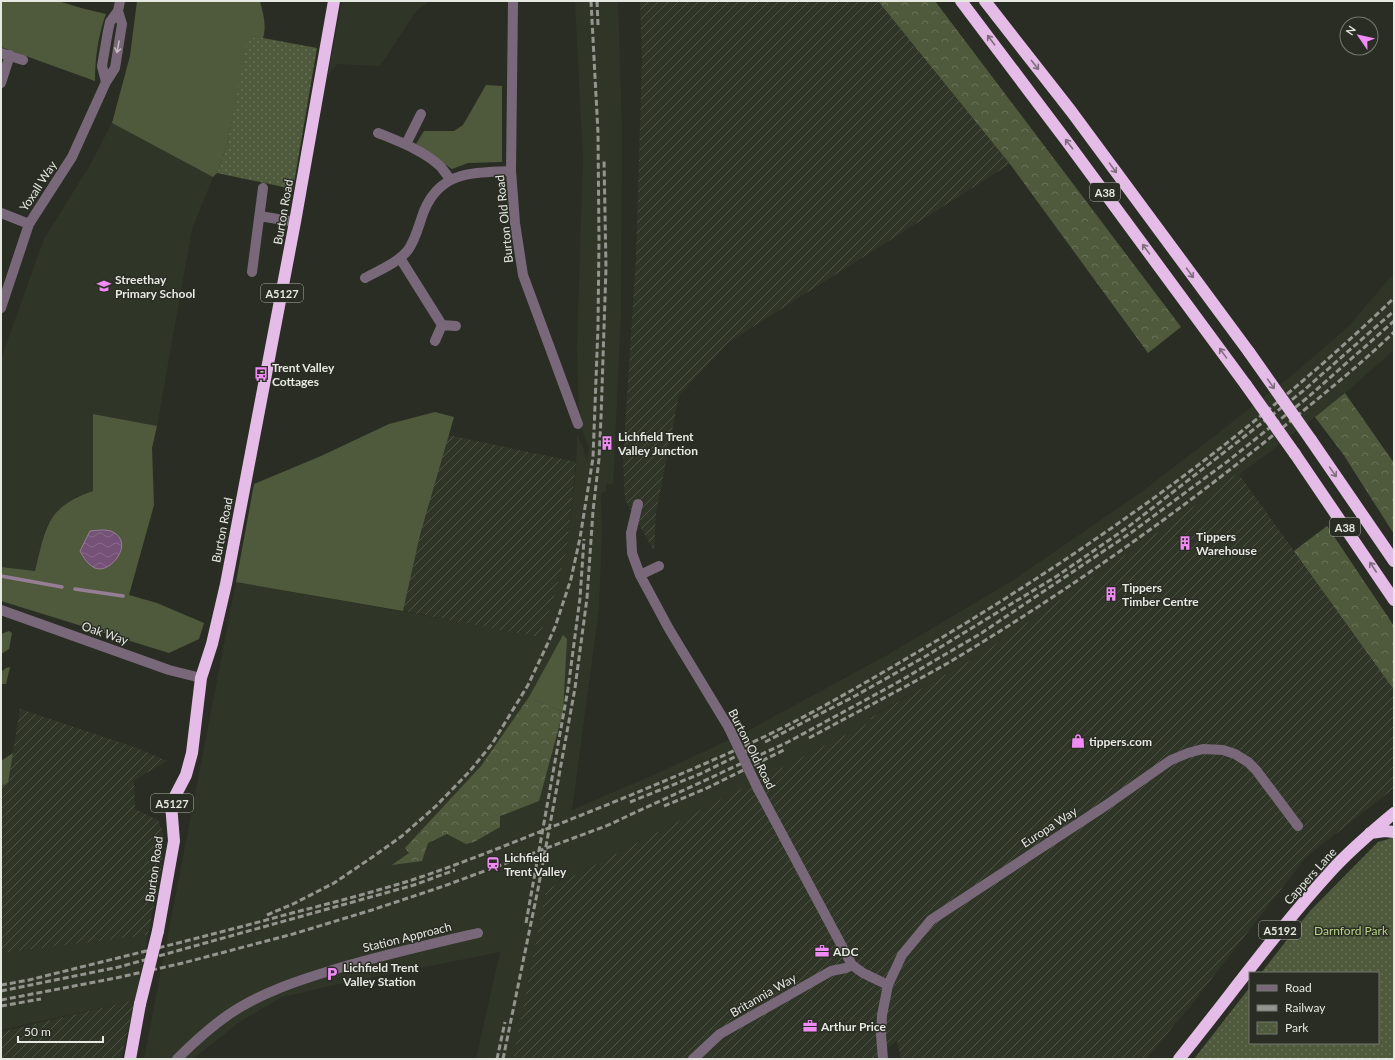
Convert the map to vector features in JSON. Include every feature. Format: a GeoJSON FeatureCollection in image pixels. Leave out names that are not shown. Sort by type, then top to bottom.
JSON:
{"type":"FeatureCollection","features":[{"type":"Feature","properties":{"kind":"highway","name":"Burton Road"},"geometry":{"type":"LineString","coordinates":[[130,1059],[140,1004],[158,931],[174,841],[171,804],[186,776],[192,753],[201,678],[212,644],[226,584],[295,222],[334,1]]}},
{"type":"Feature","properties":{"kind":"highway","name":"A38"},"geometry":{"type":"LineString","coordinates":[[961,1],[1064,136],[1246,385],[1295,454],[1394,600]]}},
{"type":"Feature","properties":{"kind":"highway","name":"A38"},"geometry":{"type":"LineString","coordinates":[[985,1],[1071,111],[1249,352],[1394,561]]}},
{"type":"Feature","properties":{"kind":"highway","name":"Cappers Lane"},"geometry":{"type":"LineString","coordinates":[[1179,1059],[1278,933],[1332,869],[1370,833],[1394,813]]}},
{"type":"Feature","properties":{"kind":"highway"},"geometry":{"type":"LineString","coordinates":[[1370,833],[1385,831],[1394,832]]}},
{"type":"Feature","properties":{"kind":"street","name":"Burton Old Road"},"geometry":{"type":"LineString","coordinates":[[513,1],[511,171],[515,223],[523,275],[578,424]]}},
{"type":"Feature","properties":{"kind":"street","name":"Yoxall Way"},"geometry":{"type":"LineString","coordinates":[[1,305],[29,224],[72,157],[106,82],[115,68],[122,24],[119,6]]}},
{"type":"Feature","properties":{"kind":"street"},"geometry":{"type":"LineString","coordinates":[[1,83],[5,54],[24,60]]}},
{"type":"Feature","properties":{"kind":"street"},"geometry":{"type":"LineString","coordinates":[[406,144],[421,114]]}},
{"type":"Feature","properties":{"kind":"street"},"geometry":{"type":"LineString","coordinates":[[378,133],[406,144],[440,166],[450,179]]}},
{"type":"Feature","properties":{"kind":"street"},"geometry":{"type":"LineString","coordinates":[[365,278],[400,258],[407,251],[413,242],[428,201],[450,179],[471,173],[511,171]]}},
{"type":"Feature","properties":{"kind":"street"},"geometry":{"type":"LineString","coordinates":[[263,188],[253,269],[264,267]]}},
{"type":"Feature","properties":{"kind":"street"},"geometry":{"type":"LineString","coordinates":[[1,213],[29,224]]}},
{"type":"Feature","properties":{"kind":"street"},"geometry":{"type":"LineString","coordinates":[[260,216],[295,222]]}},
{"type":"Feature","properties":{"kind":"street"},"geometry":{"type":"LineString","coordinates":[[400,258],[442,325]]}},
{"type":"Feature","properties":{"kind":"street"},"geometry":{"type":"LineString","coordinates":[[442,325],[456,326]]}},
{"type":"Feature","properties":{"kind":"street"},"geometry":{"type":"LineString","coordinates":[[435,341],[442,325]]}},
{"type":"Feature","properties":{"kind":"street","name":"Burton Old Road"},"geometry":{"type":"LineString","coordinates":[[638,504],[631,533],[632,553],[640,575],[669,629],[728,728],[758,789],[852,965],[862,973],[888,985]]}},
{"type":"Feature","properties":{"kind":"street"},"geometry":{"type":"LineString","coordinates":[[640,575],[659,566]]}},
{"type":"Feature","properties":{"kind":"street","name":"Oak Way"},"geometry":{"type":"LineString","coordinates":[[1,610],[169,670],[201,678]]}},
{"type":"Feature","properties":{"kind":"street","name":"Europa Way"},"geometry":{"type":"LineString","coordinates":[[883,1059],[881,1035],[882,1015],[888,985],[902,955],[931,920],[1105,806],[1171,760],[1188,753],[1203,750],[1223,750],[1235,754],[1248,762],[1256,770],[1298,826]]}},
{"type":"Feature","properties":{"kind":"street","name":"Station Approach"},"geometry":{"type":"LineString","coordinates":[[177,1059],[198,1038],[228,1015],[271,992],[302,979],[389,954],[478,933]]}},
{"type":"Feature","properties":{"kind":"street","name":"Britannia Way"},"geometry":{"type":"LineString","coordinates":[[693,1059],[720,1034],[745,1019],[831,971],[852,965]]}},
{"type":"Feature","properties":{"kind":"shaded area"},"geometry":{"type":"Polygon","coordinates":[[[342,1],[429,2],[417,10],[380,66],[337,64],[328,75],[342,1]]]}},
{"type":"Feature","properties":{"kind":"shaded area"},"geometry":{"type":"Polygon","coordinates":[[[575,1],[618,1],[622,133],[621,314],[613,484],[606,484],[606,491],[601,494],[602,531],[599,608],[572,810],[649,777],[742,734],[889,654],[1015,579],[1140,493],[1296,372],[1349,326],[1394,273],[1394,350],[1345,393],[1270,452],[1177,519],[983,653],[870,717],[872,721],[546,890],[513,1059],[476,1059],[500,952],[325,987],[280,998],[238,1023],[193,1059],[144,1059],[236,582],[539,636],[554,598],[567,548],[576,469],[577,434],[584,450],[587,462],[589,448],[582,430],[582,418],[579,410],[577,348],[583,159],[575,1]]]}},
{"type":"Feature","properties":{"kind":"shaded area"},"geometry":{"type":"Polygon","coordinates":[[[640,1],[878,1],[1010,164],[729,342],[679,395],[656,513],[654,551],[625,500],[623,459],[636,258],[642,62],[640,1]]]}},
{"type":"Feature","properties":{"kind":"shaded area","name":"Streethay Primary School"},"geometry":{"type":"Polygon","coordinates":[[[112,123],[213,177],[192,229],[157,426],[94,414],[93,491],[78,496],[63,506],[46,527],[35,571],[1,567],[1,359],[44,239],[90,165],[112,123]]]}},
{"type":"Feature","properties":{"kind":"shaded area"},"geometry":{"type":"Polygon","coordinates":[[[448,435],[576,462],[567,548],[554,598],[539,637],[403,611],[420,535],[448,435]]]}},
{"type":"Feature","properties":{"kind":"shaded area"},"geometry":{"type":"Polygon","coordinates":[[[1238,473],[1394,690],[1394,788],[1306,857],[1195,1000],[1146,1059],[901,1059],[897,1040],[876,1059],[513,1059],[546,890],[872,721],[870,718],[983,653],[1177,519],[1238,473]]]}},
{"type":"Feature","properties":{"kind":"shaded area"},"geometry":{"type":"Polygon","coordinates":[[[20,709],[137,748],[167,761],[134,780],[135,809],[158,820],[163,833],[162,865],[148,935],[1,953],[1,786],[8,783],[20,709]]]}},
{"type":"Feature","properties":{"kind":"shaded area"},"geometry":{"type":"Polygon","coordinates":[[[148,935],[135,1000],[1,1030],[1,953],[148,935]]]}},
{"type":"Feature","properties":{"kind":"shaded area"},"geometry":{"type":"Polygon","coordinates":[[[135,1000],[121,1059],[1,1059],[1,1032],[135,1000]]]}},
{"type":"Feature","properties":{"kind":"green space"},"geometry":{"type":"Polygon","coordinates":[[[1,1],[58,1],[106,14],[98,47],[95,81],[1,47],[1,1]]]}},
{"type":"Feature","properties":{"kind":"green space"},"geometry":{"type":"Polygon","coordinates":[[[137,1],[260,1],[265,24],[263,38],[249,38],[227,145],[217,173],[213,177],[112,123],[130,56],[137,1]]]}},
{"type":"Feature","properties":{"kind":"green space"},"geometry":{"type":"Polygon","coordinates":[[[878,1],[935,1],[1181,327],[1148,353],[1010,164],[878,1]]]}},
{"type":"Feature","properties":{"kind":"green space"},"geometry":{"type":"Polygon","coordinates":[[[248,38],[263,38],[317,48],[293,189],[217,173],[227,145],[248,38]]]}},
{"type":"Feature","properties":{"kind":"green space"},"geometry":{"type":"Polygon","coordinates":[[[486,85],[502,86],[502,162],[468,163],[452,169],[416,144],[424,131],[454,131],[463,125],[486,85]]]}},
{"type":"Feature","properties":{"kind":"green space"},"geometry":{"type":"Polygon","coordinates":[[[1345,393],[1394,463],[1394,534],[1343,454],[1315,417],[1345,393]]]}},
{"type":"Feature","properties":{"kind":"green space"},"geometry":{"type":"Polygon","coordinates":[[[435,412],[454,417],[420,535],[403,611],[236,582],[254,484],[321,456],[389,424],[435,412]]]}},
{"type":"Feature","properties":{"kind":"green space"},"geometry":{"type":"Polygon","coordinates":[[[93,414],[157,426],[152,448],[154,505],[129,595],[157,603],[204,623],[199,639],[169,653],[1,601],[1,567],[35,571],[42,543],[50,521],[66,504],[77,497],[93,491],[93,414]]]}},
{"type":"Feature","properties":{"kind":"green space"},"geometry":{"type":"Polygon","coordinates":[[[1327,526],[1394,626],[1394,690],[1294,551],[1327,526]]]}},
{"type":"Feature","properties":{"kind":"green space"},"geometry":{"type":"Polygon","coordinates":[[[9,631],[12,633],[9,649],[1,654],[1,634],[9,631]]]}},
{"type":"Feature","properties":{"kind":"green space"},"geometry":{"type":"Polygon","coordinates":[[[563,635],[567,639],[563,712],[529,697],[563,635]]]}},
{"type":"Feature","properties":{"kind":"green space"},"geometry":{"type":"Polygon","coordinates":[[[10,667],[6,684],[1,684],[1,672],[10,667]]]}},
{"type":"Feature","properties":{"kind":"green space"},"geometry":{"type":"Polygon","coordinates":[[[529,697],[563,712],[539,801],[500,816],[500,827],[474,842],[466,844],[447,834],[428,843],[422,861],[392,865],[409,853],[405,848],[481,766],[529,697]]]}},
{"type":"Feature","properties":{"kind":"green space"},"geometry":{"type":"Polygon","coordinates":[[[13,753],[8,783],[1,786],[1,761],[13,753]]]}},
{"type":"Feature","properties":{"kind":"green space","name":"Darnford Park"},"geometry":{"type":"Polygon","coordinates":[[[1394,838],[1394,1059],[1194,1059],[1249,988],[1249,1044],[1379,1044],[1379,972],[1262,972],[1310,911],[1378,842],[1394,838]]]}},
{"type":"Feature","properties":{"kind":"water"},"geometry":{"type":"Polygon","coordinates":[[[109,530],[113,532],[119,537],[122,543],[118,557],[113,563],[101,569],[90,565],[80,551],[90,531],[109,530]]]}},
{"type":"Feature","properties":{"kind":"waterway"},"geometry":{"type":"LineString","coordinates":[[1,576],[62,587]]}},
{"type":"Feature","properties":{"kind":"waterway"},"geometry":{"type":"LineString","coordinates":[[75,589],[123,596]]}},
{"type":"Feature","properties":{"kind":"railway"},"geometry":{"type":"LineString","coordinates":[[267,915],[293,904],[334,883],[402,836],[436,806],[469,772],[492,744],[528,685],[555,627],[571,579],[580,538],[593,458],[598,327],[599,240],[598,133],[591,1]]}},
{"type":"Feature","properties":{"kind":"railway"},"geometry":{"type":"LineString","coordinates":[[597,1],[598,25]]}},
{"type":"Feature","properties":{"kind":"railway"},"geometry":{"type":"LineString","coordinates":[[503,1059],[538,889],[575,688],[587,598],[601,418],[606,268],[604,159]]}},
{"type":"Feature","properties":{"kind":"railway"},"geometry":{"type":"LineString","coordinates":[[1,985],[29,980],[194,939],[412,880],[496,849],[622,799],[773,733],[837,699],[984,612],[1107,531],[1168,488],[1284,397],[1394,298]]}},
{"type":"Feature","properties":{"kind":"railway"},"geometry":{"type":"LineString","coordinates":[[765,742],[855,696],[926,656],[1057,576],[1128,527],[1303,391],[1394,311]]}},
{"type":"Feature","properties":{"kind":"railway"},"geometry":{"type":"LineString","coordinates":[[1,1000],[116,978],[183,963],[293,934],[372,910],[444,886],[606,826],[788,742],[893,685],[980,634],[1132,532],[1228,461],[1307,398],[1394,321]]}},
{"type":"Feature","properties":{"kind":"railway"},"geometry":{"type":"LineString","coordinates":[[809,738],[948,663],[1035,609],[1120,552],[1202,491],[1282,428],[1339,381],[1394,332]]}},
{"type":"Feature","properties":{"kind":"railway"},"geometry":{"type":"LineString","coordinates":[[526,923],[568,689],[580,598],[584,539]]}},
{"type":"Feature","properties":{"kind":"railway"},"geometry":{"type":"LineString","coordinates":[[630,802],[700,774],[753,748]]}},
{"type":"Feature","properties":{"kind":"railway"},"geometry":{"type":"LineString","coordinates":[[664,806],[705,789],[784,750]]}},
{"type":"Feature","properties":{"kind":"railway"},"geometry":{"type":"LineString","coordinates":[[1,991],[119,967],[414,885],[455,870]]}},
{"type":"Feature","properties":{"kind":"railway"},"geometry":{"type":"LineString","coordinates":[[1,1006],[41,999]]}},
{"type":"Feature","properties":{"kind":"railway"},"geometry":{"type":"LineString","coordinates":[[497,1059],[505,1022]]}},
{"type":"Feature","properties":{"kind":"place","name":"Streethay Primary School"},"geometry":{"type":"Point","coordinates":[104,286]}},
{"type":"Feature","properties":{"kind":"place","name":"Trent Valley Cottages"},"geometry":{"type":"Point","coordinates":[261,374]}},
{"type":"Feature","properties":{"kind":"place","name":"Lichfield Trent Valley Junction"},"geometry":{"type":"Point","coordinates":[607,443]}},
{"type":"Feature","properties":{"kind":"place","name":"Tippers Warehouse"},"geometry":{"type":"Point","coordinates":[1185,543]}},
{"type":"Feature","properties":{"kind":"place","name":"Tippers Timber Centre"},"geometry":{"type":"Point","coordinates":[1111,594]}},
{"type":"Feature","properties":{"kind":"place","name":"tippers.com"},"geometry":{"type":"Point","coordinates":[1078,741]}},
{"type":"Feature","properties":{"kind":"place","name":"Lichfield Trent Valley"},"geometry":{"type":"Point","coordinates":[493,864]}},
{"type":"Feature","properties":{"kind":"place","name":"ADC"},"geometry":{"type":"Point","coordinates":[822,951]}},
{"type":"Feature","properties":{"kind":"place","name":"Lichfield Trent Valley Station"},"geometry":{"type":"Point","coordinates":[332,974]}},
{"type":"Feature","properties":{"kind":"place","name":"Arthur Price"},"geometry":{"type":"Point","coordinates":[810,1026]}}]}
